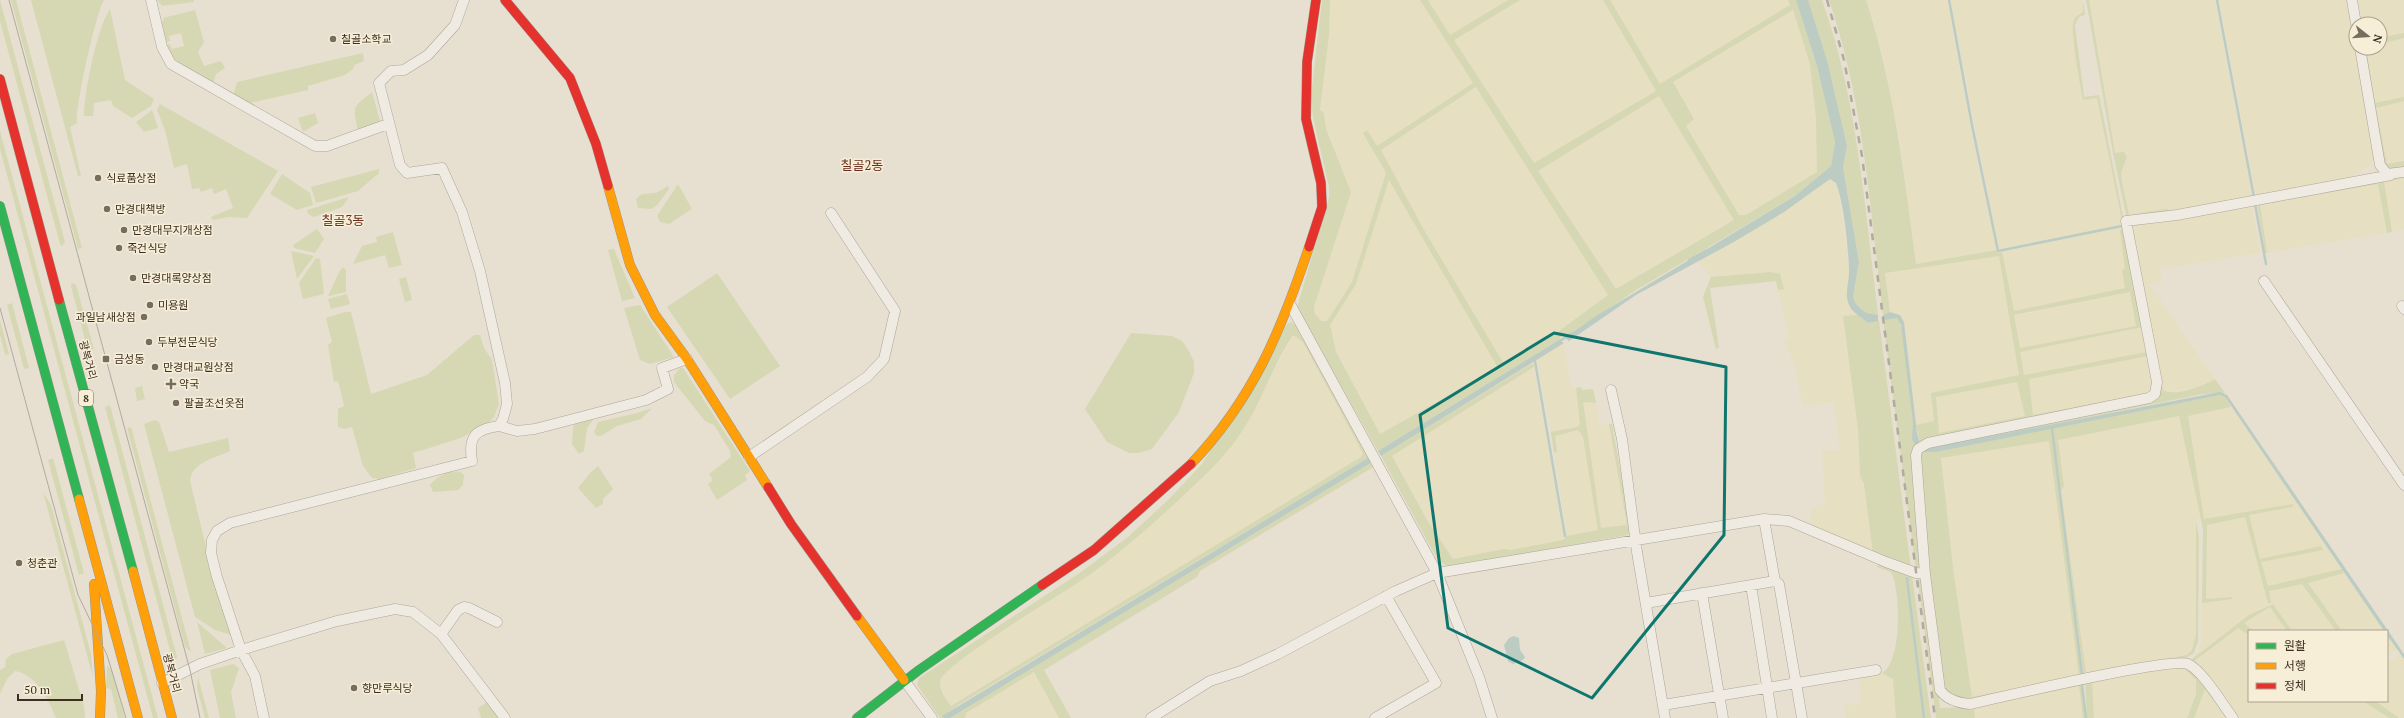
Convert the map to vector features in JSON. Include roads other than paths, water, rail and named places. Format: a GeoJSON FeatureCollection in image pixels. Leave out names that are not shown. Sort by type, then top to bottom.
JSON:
{"type":"FeatureCollection","features":[{"type":"Feature","properties":{"kind":"main road"},"geometry":{"type":"LineString","coordinates":[[505,0],[570,78],[596,144],[632,271],[655,315],[688,359],[791,524],[904,680]]}},
{"type":"Feature","properties":{"kind":"main road"},"geometry":{"type":"LineString","coordinates":[[856,718],[882,701],[904,680],[1094,550],[1178,478],[1217,437],[1245,397],[1290,304],[1322,207],[1321,183],[1306,119],[1306,81],[1316,0]]}},
{"type":"Feature","properties":{"kind":"main road","name":"광복거리"},"geometry":{"type":"LineString","coordinates":[[0,79],[172,718]]}},
{"type":"Feature","properties":{"kind":"main road"},"geometry":{"type":"LineString","coordinates":[[0,206],[138,718]]}},
{"type":"Feature","properties":{"kind":"main road"},"geometry":{"type":"LineString","coordinates":[[93,550],[96,631],[101,691],[100,718]]}},
{"type":"Feature","properties":{"kind":"main road"},"geometry":{"type":"LineString","coordinates":[[162,683],[180,718]]}},
{"type":"Feature","properties":{"kind":"street"},"geometry":{"type":"LineString","coordinates":[[151,0],[162,47],[171,64],[309,143],[315,146],[327,146],[388,124]]}},
{"type":"Feature","properties":{"kind":"street"},"geometry":{"type":"LineString","coordinates":[[464,0],[455,25],[428,55],[404,70],[391,71],[379,83],[388,124],[400,165],[407,173],[442,168],[462,212],[480,271],[505,383],[507,404],[504,419],[499,426]]}},
{"type":"Feature","properties":{"kind":"street"},"geometry":{"type":"LineString","coordinates":[[2352,0],[2355,16]]}},
{"type":"Feature","properties":{"kind":"street"},"geometry":{"type":"LineString","coordinates":[[2361,56],[2380,166],[2384,172],[2391,175]]}},
{"type":"Feature","properties":{"kind":"street"},"geometry":{"type":"LineString","coordinates":[[2233,718],[2202,677],[2189,665],[2182,663],[2150,667],[1970,704],[1950,699],[1940,690],[1925,574],[1915,462],[1916,454],[1923,446],[2149,398],[2155,394],[2157,382],[2126,222],[2177,216],[2404,172]]}},
{"type":"Feature","properties":{"kind":"street"},"geometry":{"type":"LineString","coordinates":[[749,457],[867,377],[884,359],[895,311],[831,213]]}},
{"type":"Feature","properties":{"kind":"street"},"geometry":{"type":"LineString","coordinates":[[2264,281],[2404,485]]}},
{"type":"Feature","properties":{"kind":"street"},"geometry":{"type":"LineString","coordinates":[[1290,304],[1373,452],[1438,573],[1479,676],[1492,718]]}},
{"type":"Feature","properties":{"kind":"street"},"geometry":{"type":"LineString","coordinates":[[264,718],[255,676],[241,650],[217,577],[211,553],[212,540],[217,531],[230,522],[472,461],[470,449],[474,436],[483,428],[499,426],[518,431],[535,429],[646,400],[668,389],[662,368],[688,359]]}},
{"type":"Feature","properties":{"kind":"street"},"geometry":{"type":"LineString","coordinates":[[1611,390],[1622,439],[1636,540],[1665,718]]}},
{"type":"Feature","properties":{"kind":"street"},"geometry":{"type":"LineString","coordinates":[[1152,718],[1210,681],[1242,671],[1278,654],[1386,596],[1438,573],[1764,519],[1789,521],[1886,562],[1916,573],[1925,574]]}},
{"type":"Feature","properties":{"kind":"street"},"geometry":{"type":"LineString","coordinates":[[1764,519],[1775,581]]}},
{"type":"Feature","properties":{"kind":"street"},"geometry":{"type":"LineString","coordinates":[[1646,603],[1775,581],[1780,584],[1795,683],[1802,718]]}},
{"type":"Feature","properties":{"kind":"street"},"geometry":{"type":"LineString","coordinates":[[1751,585],[1772,718]]}},
{"type":"Feature","properties":{"kind":"street"},"geometry":{"type":"LineString","coordinates":[[1702,593],[1723,718]]}},
{"type":"Feature","properties":{"kind":"street"},"geometry":{"type":"LineString","coordinates":[[1375,718],[1436,682],[1386,596]]}},
{"type":"Feature","properties":{"kind":"street"},"geometry":{"type":"LineString","coordinates":[[441,634],[458,610],[464,607],[469,608],[496,622]]}},
{"type":"Feature","properties":{"kind":"street"},"geometry":{"type":"LineString","coordinates":[[162,683],[200,664],[241,650],[338,621],[396,609],[412,612],[441,634],[505,718]]}},
{"type":"Feature","properties":{"kind":"street"},"geometry":{"type":"LineString","coordinates":[[1663,704],[1876,670]]}},
{"type":"Feature","properties":{"kind":"street"},"geometry":{"type":"LineString","coordinates":[[904,680],[932,718]]}},
{"type":"Feature","properties":{"kind":"waterway"},"geometry":{"type":"LineString","coordinates":[[1949,0],[1972,125],[1998,251],[2122,226]]}},
{"type":"Feature","properties":{"kind":"waterway"},"geometry":{"type":"LineString","coordinates":[[2217,0],[2254,197]]}},
{"type":"Feature","properties":{"kind":"waterway"},"geometry":{"type":"LineString","coordinates":[[2255,204],[2266,264]]}},
{"type":"Feature","properties":{"kind":"waterway"},"geometry":{"type":"LineString","coordinates":[[1689,260],[1707,250]]}},
{"type":"Feature","properties":{"kind":"waterway"},"geometry":{"type":"LineString","coordinates":[[1558,342],[1573,333]]}},
{"type":"Feature","properties":{"kind":"waterway"},"geometry":{"type":"LineString","coordinates":[[1535,361],[1565,536]]}},
{"type":"Feature","properties":{"kind":"waterway"},"geometry":{"type":"LineString","coordinates":[[2052,428],[2082,674]]}},
{"type":"Feature","properties":{"kind":"waterway"},"geometry":{"type":"LineString","coordinates":[[1907,578],[1924,718]]}},
{"type":"Feature","properties":{"kind":"waterway"},"geometry":{"type":"LineString","coordinates":[[2084,682],[2082,685],[2086,718]]}},
{"type":"Feature","properties":{"kind":"tram line"},"geometry":{"type":"LineString","coordinates":[[9,0],[190,670],[200,718]]}},
{"type":"Feature","properties":{"kind":"tram line"},"geometry":{"type":"LineString","coordinates":[[0,308],[78,595],[107,655],[126,718]]}},
{"type":"Feature","properties":{"kind":"railway"},"geometry":{"type":"LineString","coordinates":[[1827,0],[1844,60],[1862,156],[1935,718]]}},
{"type":"Feature","properties":{"kind":"place","name":"칠골소학교"},"geometry":{"type":"Point","coordinates":[333,39]}},
{"type":"Feature","properties":{"kind":"place","name":"식료품상점"},"geometry":{"type":"Point","coordinates":[98,178]}},
{"type":"Feature","properties":{"kind":"place","name":"만경대책방"},"geometry":{"type":"Point","coordinates":[107,209]}},
{"type":"Feature","properties":{"kind":"place","name":"만경대무지개상점"},"geometry":{"type":"Point","coordinates":[124,230]}},
{"type":"Feature","properties":{"kind":"place","name":"죽건식당"},"geometry":{"type":"Point","coordinates":[119,248]}},
{"type":"Feature","properties":{"kind":"place","name":"만경대록양상점"},"geometry":{"type":"Point","coordinates":[133,278]}},
{"type":"Feature","properties":{"kind":"place","name":"미용원"},"geometry":{"type":"Point","coordinates":[150,305]}},
{"type":"Feature","properties":{"kind":"place","name":"과일남새상점"},"geometry":{"type":"Point","coordinates":[144,317]}},
{"type":"Feature","properties":{"kind":"place","name":"두부전문식당"},"geometry":{"type":"Point","coordinates":[149,342]}},
{"type":"Feature","properties":{"kind":"place","name":"금성동"},"geometry":{"type":"Point","coordinates":[106,359]}},
{"type":"Feature","properties":{"kind":"place","name":"만경대교원상점"},"geometry":{"type":"Point","coordinates":[155,367]}},
{"type":"Feature","properties":{"kind":"place","name":"약국"},"geometry":{"type":"Point","coordinates":[171,384]}},
{"type":"Feature","properties":{"kind":"place","name":"팔골조선옷점"},"geometry":{"type":"Point","coordinates":[176,403]}},
{"type":"Feature","properties":{"kind":"place","name":"청춘관"},"geometry":{"type":"Point","coordinates":[19,563]}},
{"type":"Feature","properties":{"kind":"place","name":"향만루식당"},"geometry":{"type":"Point","coordinates":[354,688]}},
{"type":"Feature","properties":{"kind":"district","name":"칠골2동"},"geometry":{"type":"Point","coordinates":[862,165]}},
{"type":"Feature","properties":{"kind":"district","name":"칠골3동"},"geometry":{"type":"Point","coordinates":[343,220]}}]}
